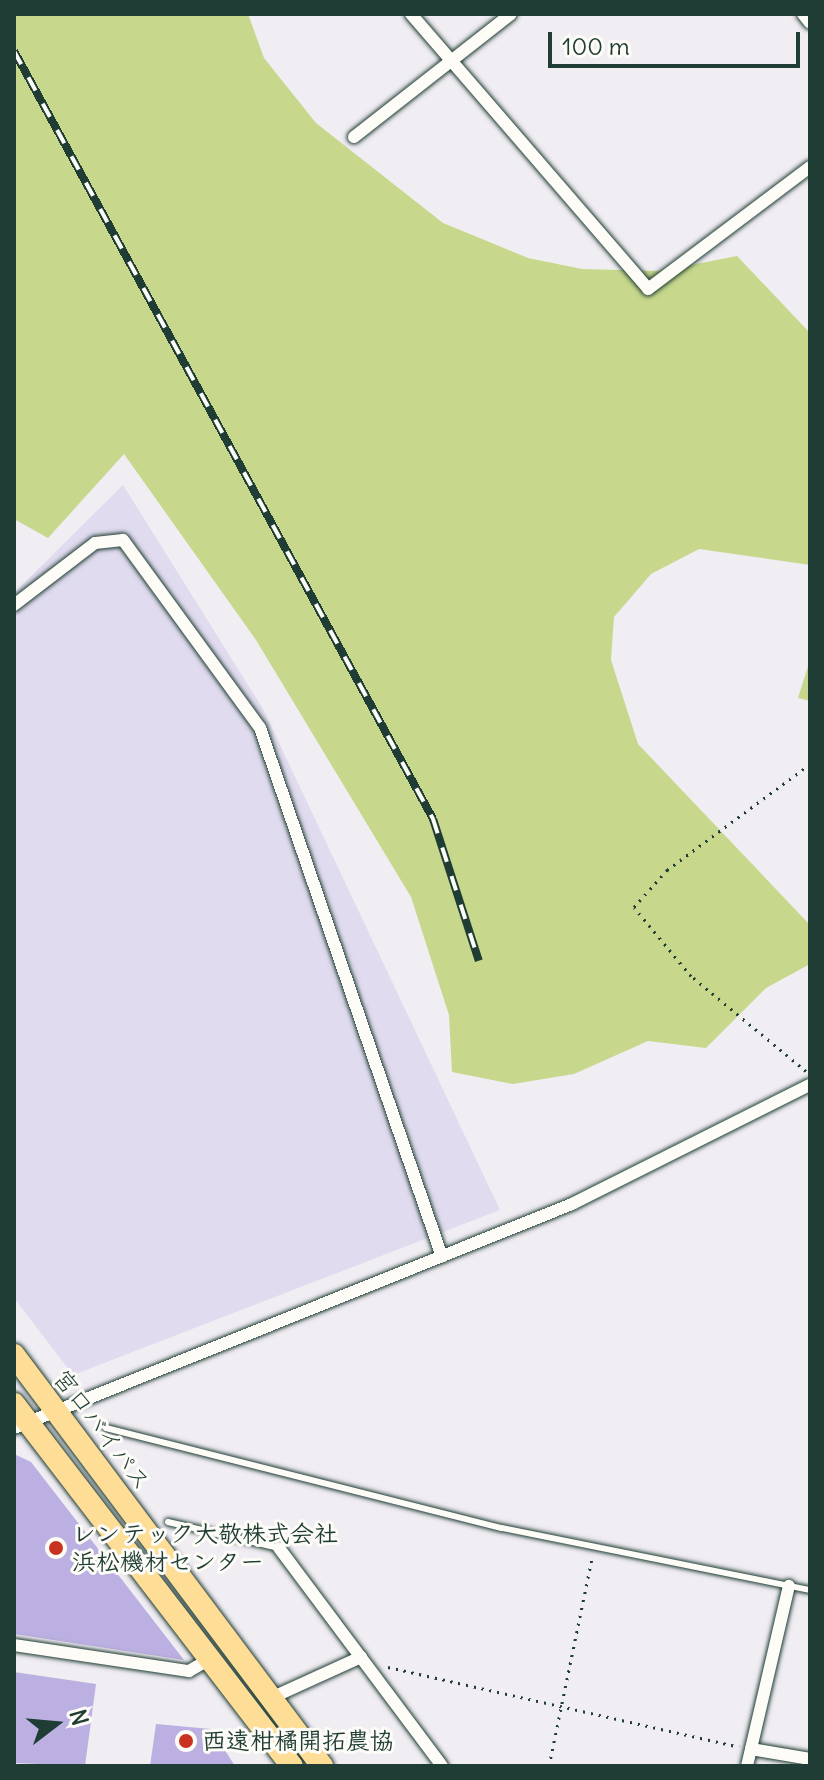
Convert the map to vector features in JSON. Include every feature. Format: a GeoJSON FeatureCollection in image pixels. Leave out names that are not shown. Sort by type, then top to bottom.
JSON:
{"type":"FeatureCollection","features":[{"type":"Feature","properties":{"kind":"highway","name":"宮口バイパス"},"geometry":{"type":"LineString","coordinates":[[14,1355],[322,1766]]}},
{"type":"Feature","properties":{"kind":"highway"},"geometry":{"type":"LineString","coordinates":[[14,1404],[21,1426],[210,1659],[292,1766]]}},
{"type":"Feature","properties":{"kind":"street"},"geometry":{"type":"LineString","coordinates":[[411,14],[648,289],[808,174]]}},
{"type":"Feature","properties":{"kind":"street"},"geometry":{"type":"LineString","coordinates":[[354,137],[511,14]]}},
{"type":"Feature","properties":{"kind":"street"},"geometry":{"type":"LineString","coordinates":[[803,14],[810,23]]}},
{"type":"Feature","properties":{"kind":"street"},"geometry":{"type":"LineString","coordinates":[[14,605],[95,543],[123,540],[260,728],[442,1257]]}},
{"type":"Feature","properties":{"kind":"street"},"geometry":{"type":"LineString","coordinates":[[21,1426],[572,1204],[810,1085]]}},
{"type":"Feature","properties":{"kind":"street"},"geometry":{"type":"LineString","coordinates":[[279,1548],[442,1766]]}},
{"type":"Feature","properties":{"kind":"street"},"geometry":{"type":"LineString","coordinates":[[747,1766],[789,1586]]}},
{"type":"Feature","properties":{"kind":"street"},"geometry":{"type":"LineString","coordinates":[[14,1645],[189,1671],[210,1659]]}},
{"type":"Feature","properties":{"kind":"street"},"geometry":{"type":"LineString","coordinates":[[271,1698],[361,1657]]}},
{"type":"Feature","properties":{"kind":"street"},"geometry":{"type":"LineString","coordinates":[[751,1749],[810,1759]]}},
{"type":"Feature","properties":{"kind":"lane"},"geometry":{"type":"LineString","coordinates":[[106,1428],[595,1547],[810,1590]]}},
{"type":"Feature","properties":{"kind":"lane"},"geometry":{"type":"LineString","coordinates":[[168,1522],[279,1548]]}},
{"type":"Feature","properties":{"kind":"path"},"geometry":{"type":"LineString","coordinates":[[810,370],[810,378]]}},
{"type":"Feature","properties":{"kind":"path"},"geometry":{"type":"LineString","coordinates":[[810,764],[656,879],[634,907],[691,976],[810,1075]]}},
{"type":"Feature","properties":{"kind":"path"},"geometry":{"type":"LineString","coordinates":[[549,1766],[595,1547]]}},
{"type":"Feature","properties":{"kind":"path"},"geometry":{"type":"LineString","coordinates":[[361,1657],[560,1707],[751,1749]]}},
{"type":"Feature","properties":{"kind":"shaded area"},"geometry":{"type":"Polygon","coordinates":[[[123,485],[263,709],[500,1210],[73,1375],[14,1298],[14,593],[123,485]]]}},
{"type":"Feature","properties":{"kind":"green space"},"geometry":{"type":"Polygon","coordinates":[[[14,14],[248,14],[264,58],[316,123],[443,223],[528,258],[582,269],[660,271],[737,256],[810,333],[810,565],[699,549],[651,574],[614,617],[611,660],[638,744],[810,925],[810,964],[766,988],[706,1048],[648,1041],[574,1074],[513,1084],[452,1072],[449,1015],[411,897],[256,640],[124,454],[48,538],[14,519],[14,14]]]}},
{"type":"Feature","properties":{"kind":"green space"},"geometry":{"type":"Polygon","coordinates":[[[810,660],[810,701],[798,698],[810,660]]]}},
{"type":"Feature","properties":{"kind":"building","name":"レンテック大敬株式会社 浜松機材センター"},"geometry":{"type":"Polygon","coordinates":[[[14,1454],[31,1462],[184,1660],[14,1634],[14,1454]]]}},
{"type":"Feature","properties":{"kind":"building"},"geometry":{"type":"Polygon","coordinates":[[[14,1672],[96,1684],[85,1766],[14,1763],[14,1672]]]}},
{"type":"Feature","properties":{"kind":"building","name":"西遠柑橘開拓農協"},"geometry":{"type":"Polygon","coordinates":[[[156,1724],[211,1729],[235,1766],[150,1766],[156,1724]]]}},
{"type":"Feature","properties":{"kind":"railway"},"geometry":{"type":"LineString","coordinates":[[14,51],[433,819],[479,961]]}},
{"type":"Feature","properties":{"kind":"place","name":"レンテック大敬株式会社 浜松機材センター"},"geometry":{"type":"Point","coordinates":[56,1548]}},
{"type":"Feature","properties":{"kind":"place","name":"西遠柑橘開拓農協"},"geometry":{"type":"Point","coordinates":[186,1741]}}]}
